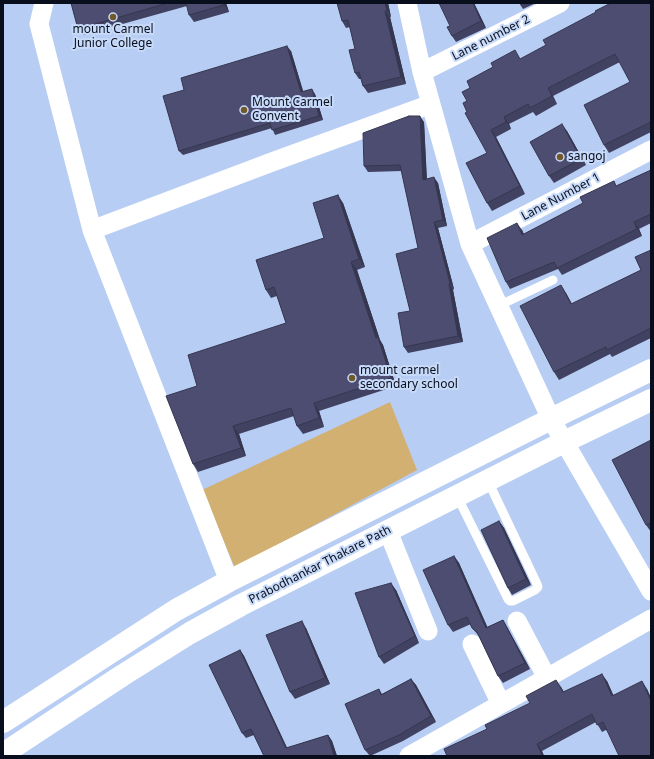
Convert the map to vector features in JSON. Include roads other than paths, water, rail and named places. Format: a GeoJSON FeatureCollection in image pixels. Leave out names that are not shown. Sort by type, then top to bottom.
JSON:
{"type":"FeatureCollection","features":[{"type":"Feature","properties":{"kind":"main road"},"geometry":{"type":"LineString","coordinates":[[3,722],[176,610],[229,581],[651,370]]}},
{"type":"Feature","properties":{"kind":"main road","name":"Prabodhankar Thakare Path"},"geometry":{"type":"LineString","coordinates":[[3,754],[190,633],[241,605],[564,442],[651,400]]}},
{"type":"Feature","properties":{"kind":"street"},"geometry":{"type":"LineString","coordinates":[[44,3],[39,24],[92,230],[229,581]]}},
{"type":"Feature","properties":{"kind":"street"},"geometry":{"type":"LineString","coordinates":[[408,3],[422,72],[470,244],[551,419],[651,590]]}},
{"type":"Feature","properties":{"kind":"street","name":"Lane number 2"},"geometry":{"type":"LineString","coordinates":[[422,72],[560,3]]}},
{"type":"Feature","properties":{"kind":"street"},"geometry":{"type":"LineString","coordinates":[[92,230],[279,159],[431,104]]}},
{"type":"Feature","properties":{"kind":"street","name":"Lane Number 1"},"geometry":{"type":"LineString","coordinates":[[470,244],[651,150]]}},
{"type":"Feature","properties":{"kind":"street"},"geometry":{"type":"LineString","coordinates":[[388,531],[428,631]]}},
{"type":"Feature","properties":{"kind":"street"},"geometry":{"type":"LineString","coordinates":[[410,756],[499,698],[544,673],[651,619]]}},
{"type":"Feature","properties":{"kind":"street"},"geometry":{"type":"LineString","coordinates":[[517,621],[544,673]]}},
{"type":"Feature","properties":{"kind":"street"},"geometry":{"type":"LineString","coordinates":[[472,644],[499,698]]}},
{"type":"Feature","properties":{"kind":"lane"},"geometry":{"type":"LineString","coordinates":[[498,306],[553,280]]}},
{"type":"Feature","properties":{"kind":"lane"},"geometry":{"type":"LineString","coordinates":[[457,496],[480,534],[508,599],[513,601],[530,593],[536,590],[538,584],[503,521],[488,481]]}},
{"type":"Feature","properties":{"kind":"place","name":"mount Carmel Junior College"},"geometry":{"type":"Point","coordinates":[113,17]}},
{"type":"Feature","properties":{"kind":"place","name":"Mount Carmel Convent"},"geometry":{"type":"Point","coordinates":[244,110]}},
{"type":"Feature","properties":{"kind":"place","name":"sangoj"},"geometry":{"type":"Point","coordinates":[560,157]}},
{"type":"Feature","properties":{"kind":"place","name":"mount carmel secondary school"},"geometry":{"type":"Point","coordinates":[352,378]}}]}
